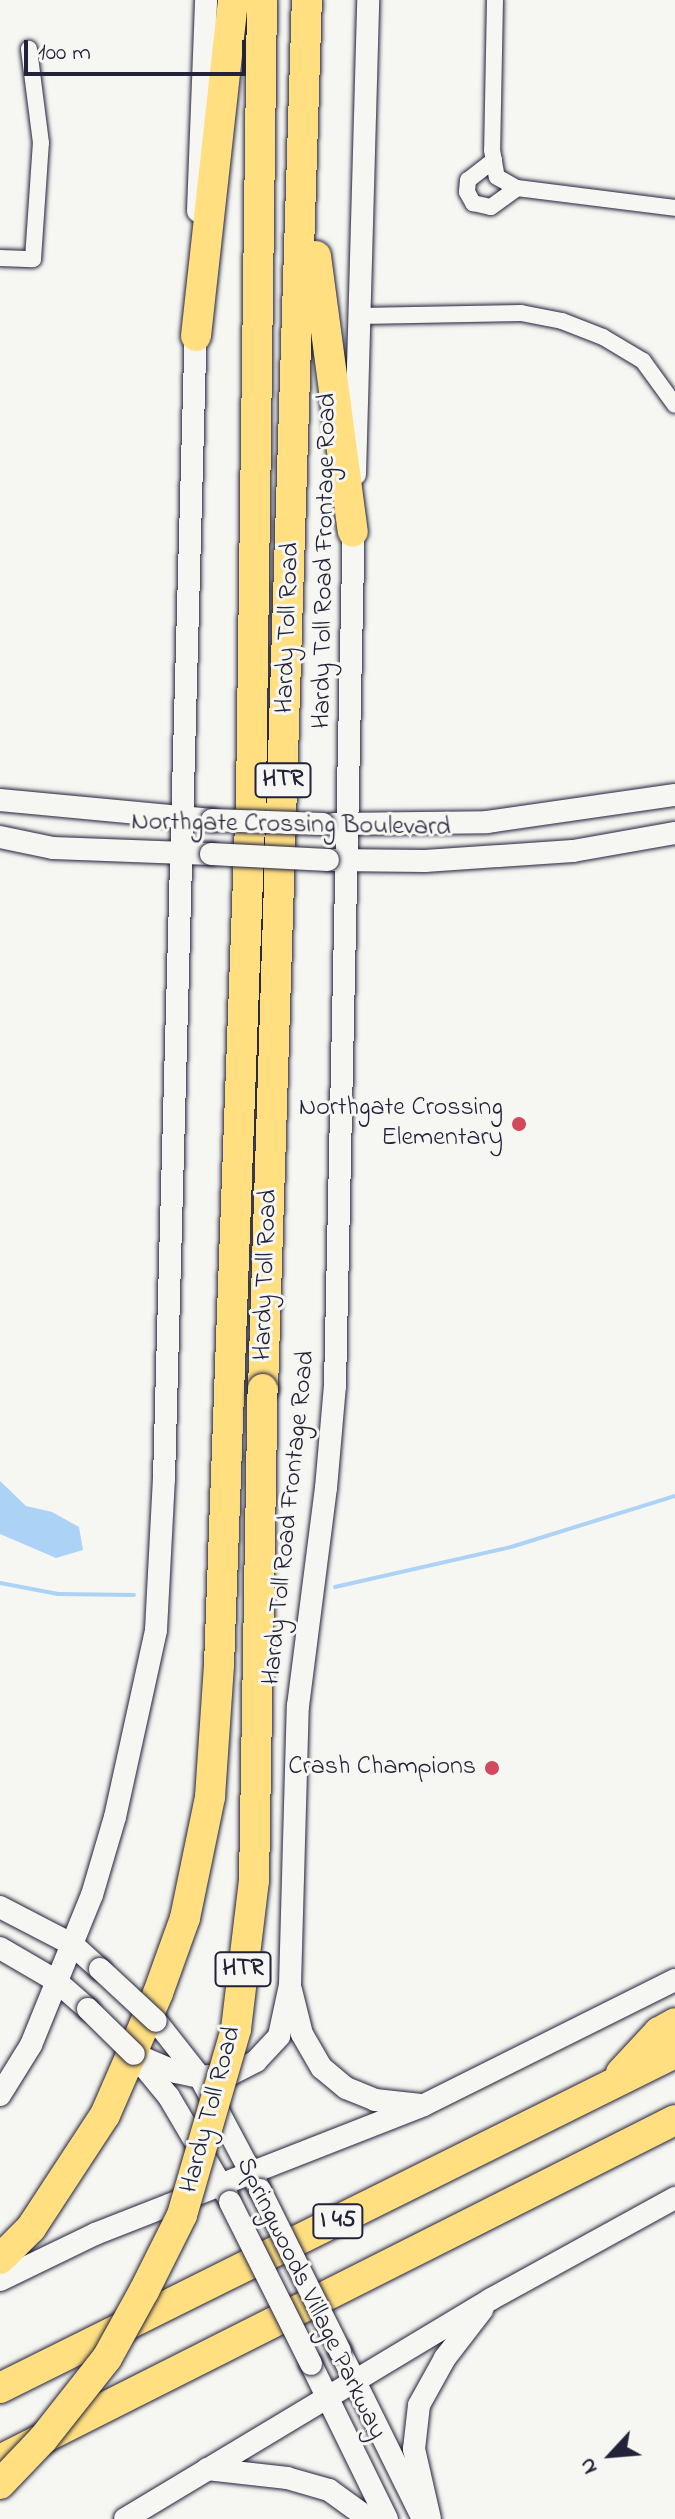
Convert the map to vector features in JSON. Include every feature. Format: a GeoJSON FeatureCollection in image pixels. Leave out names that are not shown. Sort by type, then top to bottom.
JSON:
{"type":"FeatureCollection","features":[{"type":"Feature","properties":{"kind":"highway"},"geometry":{"type":"LineString","coordinates":[[196,336],[233,0]]}},
{"type":"Feature","properties":{"kind":"highway","name":"Hardy Toll Road"},"geometry":{"type":"LineString","coordinates":[[0,2259],[31,2228],[105,2115],[158,1993],[185,1918],[210,1797],[219,1665],[251,798],[262,0]]}},
{"type":"Feature","properties":{"kind":"highway","name":"Hardy Toll Road"},"geometry":{"type":"LineString","coordinates":[[0,2484],[43,2439],[107,2358],[144,2291],[182,2215],[236,2029],[254,1881],[263,1389],[304,171],[307,0]]}},
{"type":"Feature","properties":{"kind":"highway"},"geometry":{"type":"LineString","coordinates":[[304,171],[353,532]]}},
{"type":"Feature","properties":{"kind":"highway"},"geometry":{"type":"LineString","coordinates":[[608,2087],[659,2032],[675,2023]]}},
{"type":"Feature","properties":{"kind":"highway","name":"I 45"},"geometry":{"type":"LineString","coordinates":[[0,2388],[675,2053]]}},
{"type":"Feature","properties":{"kind":"highway","name":"I 45"},"geometry":{"type":"LineString","coordinates":[[0,2460],[668,2126]]}},
{"type":"Feature","properties":{"kind":"main road"},"geometry":{"type":"LineString","coordinates":[[0,2095],[31,2045],[55,1980],[73,1945],[115,1817],[156,1630],[184,818],[198,143],[206,0]]}},
{"type":"Feature","properties":{"kind":"main road","name":"Hardy Toll Road Frontage Road"},"geometry":{"type":"LineString","coordinates":[[290,1985],[298,1706],[326,1488],[335,1386],[337,860],[348,824],[368,0]]}},
{"type":"Feature","properties":{"kind":"main road","name":"Northgate Crossing Boulevard"},"geometry":{"type":"LineString","coordinates":[[0,800],[212,820],[348,824],[487,822],[675,795]]}},
{"type":"Feature","properties":{"kind":"main road"},"geometry":{"type":"LineString","coordinates":[[571,812],[573,851]]}},
{"type":"Feature","properties":{"kind":"main road","name":"Northgate Crossing Boulevard"},"geometry":{"type":"LineString","coordinates":[[0,837],[53,848],[425,861],[573,851],[675,833]]}},
{"type":"Feature","properties":{"kind":"main road","name":"Springwoods Village Parkway"},"geometry":{"type":"LineString","coordinates":[[0,1907],[73,1945],[156,2021],[228,2124],[423,2519]]}},
{"type":"Feature","properties":{"kind":"main road","name":"Springwoods Village Parkway"},"geometry":{"type":"LineString","coordinates":[[0,1948],[55,1980],[88,2009],[134,2054],[169,2097],[226,2193],[387,2519]]}},
{"type":"Feature","properties":{"kind":"main road"},"geometry":{"type":"LineString","coordinates":[[0,2280],[95,2234],[256,2182],[424,2105],[675,1980]]}},
{"type":"Feature","properties":{"kind":"main road"},"geometry":{"type":"LineString","coordinates":[[134,2054],[189,2071],[231,2074],[256,2061],[279,2036],[290,1985]]}},
{"type":"Feature","properties":{"kind":"main road"},"geometry":{"type":"LineString","coordinates":[[290,1985],[302,2034],[322,2068],[346,2088],[375,2100],[424,2105]]}},
{"type":"Feature","properties":{"kind":"main road"},"geometry":{"type":"LineString","coordinates":[[228,2124],[234,2083],[246,2066]]}},
{"type":"Feature","properties":{"kind":"main road"},"geometry":{"type":"LineString","coordinates":[[125,2519],[491,2299],[675,2198]]}},
{"type":"Feature","properties":{"kind":"main road"},"geometry":{"type":"LineString","coordinates":[[430,2519],[414,2449],[419,2405],[445,2358],[491,2299]]}},
{"type":"Feature","properties":{"kind":"main road"},"geometry":{"type":"LineString","coordinates":[[206,2469],[287,2478],[329,2490],[369,2519]]}},
{"type":"Feature","properties":{"kind":"street"},"geometry":{"type":"LineString","coordinates":[[495,0],[495,168],[517,188],[675,208]]}},
{"type":"Feature","properties":{"kind":"street"},"geometry":{"type":"LineString","coordinates":[[0,258],[33,259],[41,143],[29,49]]}},
{"type":"Feature","properties":{"kind":"street"},"geometry":{"type":"LineString","coordinates":[[495,168],[468,180],[467,192],[473,203],[491,207],[517,188]]}},
{"type":"Feature","properties":{"kind":"street"},"geometry":{"type":"LineString","coordinates":[[360,316],[521,313],[562,321],[603,337],[643,361],[675,405]]}},
{"type":"Feature","properties":{"kind":"water"},"geometry":{"type":"Polygon","coordinates":[[[0,1481],[26,1506],[52,1512],[79,1527],[83,1550],[56,1558],[0,1534],[0,1481]]]}},
{"type":"Feature","properties":{"kind":"waterway"},"geometry":{"type":"LineString","coordinates":[[335,1587],[511,1547],[675,1496]]}},
{"type":"Feature","properties":{"kind":"waterway"},"geometry":{"type":"LineString","coordinates":[[0,1583],[58,1594],[134,1595]]}},
{"type":"Feature","properties":{"kind":"place","name":"Northgate Crossing Elementary"},"geometry":{"type":"Point","coordinates":[519,1124]}},
{"type":"Feature","properties":{"kind":"place","name":"Crash Champions"},"geometry":{"type":"Point","coordinates":[492,1768]}}]}
